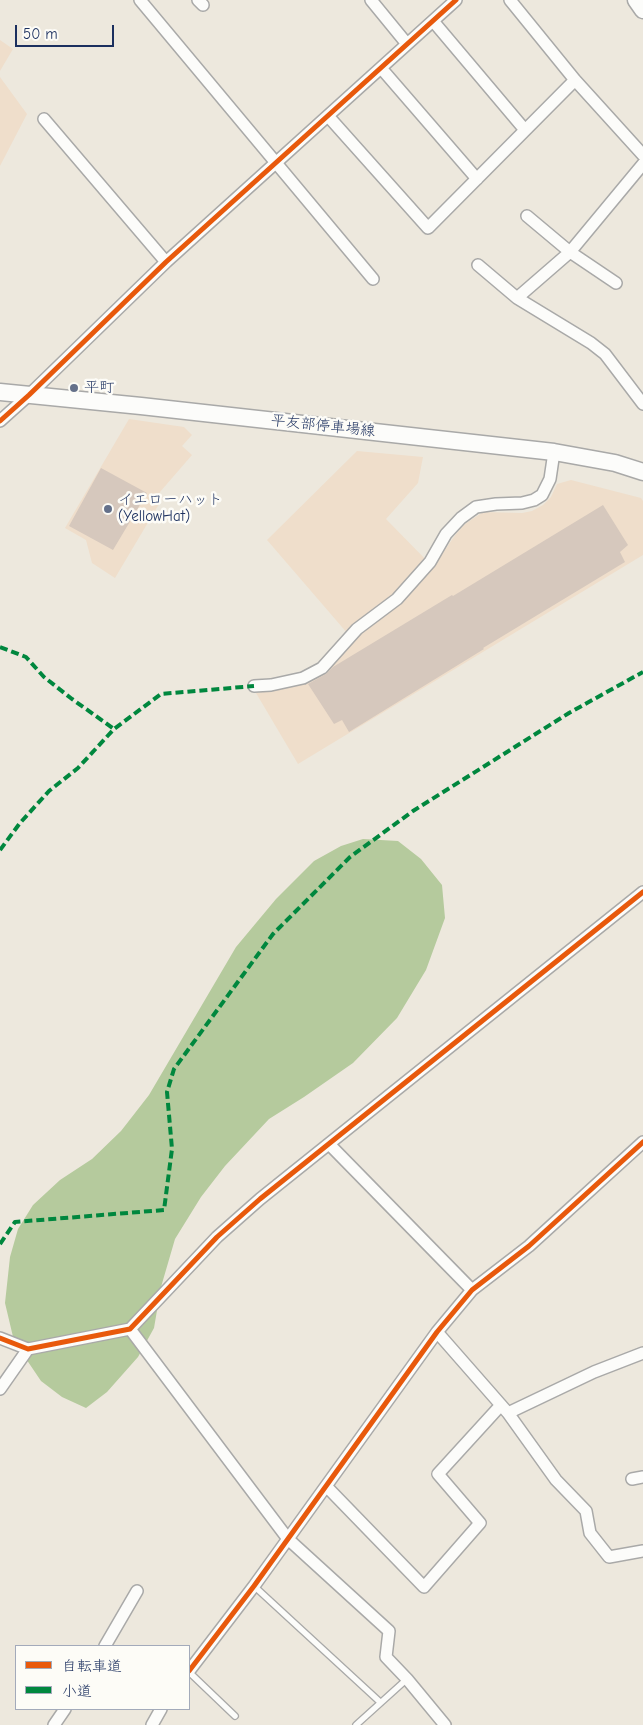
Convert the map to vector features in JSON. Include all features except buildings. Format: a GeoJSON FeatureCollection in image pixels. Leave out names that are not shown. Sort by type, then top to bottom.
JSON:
{"type":"FeatureCollection","features":[{"type":"Feature","properties":{"kind":"main road"},"geometry":{"type":"LineString","coordinates":[[636,0],[643,10]]}},
{"type":"Feature","properties":{"kind":"main road","name":"平友部停車場線"},"geometry":{"type":"LineString","coordinates":[[0,392],[554,452],[615,464],[643,472]]}},
{"type":"Feature","properties":{"kind":"street"},"geometry":{"type":"LineString","coordinates":[[140,0],[373,279]]}},
{"type":"Feature","properties":{"kind":"street"},"geometry":{"type":"LineString","coordinates":[[371,0],[407,44]]}},
{"type":"Feature","properties":{"kind":"street"},"geometry":{"type":"LineString","coordinates":[[0,421],[166,262],[456,0]]}},
{"type":"Feature","properties":{"kind":"street"},"geometry":{"type":"LineString","coordinates":[[510,0],[575,80],[643,155]]}},
{"type":"Feature","properties":{"kind":"street"},"geometry":{"type":"LineString","coordinates":[[433,21],[525,130]]}},
{"type":"Feature","properties":{"kind":"street"},"geometry":{"type":"LineString","coordinates":[[381,68],[477,179]]}},
{"type":"Feature","properties":{"kind":"street"},"geometry":{"type":"LineString","coordinates":[[328,116],[428,228],[575,80]]}},
{"type":"Feature","properties":{"kind":"street"},"geometry":{"type":"LineString","coordinates":[[44,119],[166,262]]}},
{"type":"Feature","properties":{"kind":"street"},"geometry":{"type":"LineString","coordinates":[[517,298],[570,252],[643,164]]}},
{"type":"Feature","properties":{"kind":"street"},"geometry":{"type":"LineString","coordinates":[[527,216],[570,252],[616,283]]}},
{"type":"Feature","properties":{"kind":"street"},"geometry":{"type":"LineString","coordinates":[[478,265],[517,298],[591,343],[605,354],[643,404]]}},
{"type":"Feature","properties":{"kind":"street"},"geometry":{"type":"LineString","coordinates":[[254,686],[272,685],[303,678],[322,668],[358,629],[397,599],[430,562],[446,534],[461,518],[476,507],[522,503],[534,500],[542,495],[550,479],[554,452]]}},
{"type":"Feature","properties":{"kind":"street"},"geometry":{"type":"LineString","coordinates":[[0,1338],[28,1349],[130,1329],[216,1237],[260,1199],[643,892]]}},
{"type":"Feature","properties":{"kind":"street"},"geometry":{"type":"LineString","coordinates":[[190,1670],[254,1586],[438,1332],[472,1290],[529,1246],[643,1142]]}},
{"type":"Feature","properties":{"kind":"street"},"geometry":{"type":"LineString","coordinates":[[329,1144],[472,1290]]}},
{"type":"Feature","properties":{"kind":"street"},"geometry":{"type":"LineString","coordinates":[[130,1329],[288,1539],[389,1631],[386,1657],[407,1678],[445,1725]]}},
{"type":"Feature","properties":{"kind":"street"},"geometry":{"type":"LineString","coordinates":[[438,1332],[505,1409],[556,1480],[586,1511],[590,1533],[609,1557],[643,1551]]}},
{"type":"Feature","properties":{"kind":"street"},"geometry":{"type":"LineString","coordinates":[[0,1389],[28,1349]]}},
{"type":"Feature","properties":{"kind":"street"},"geometry":{"type":"LineString","coordinates":[[326,1486],[424,1587],[480,1523],[438,1474],[505,1409],[643,1354]]}},
{"type":"Feature","properties":{"kind":"street"},"geometry":{"type":"LineString","coordinates":[[106,1645],[137,1591]]}},
{"type":"Feature","properties":{"kind":"street"},"geometry":{"type":"LineString","coordinates":[[54,1725],[64,1710]]}},
{"type":"Feature","properties":{"kind":"street"},"geometry":{"type":"LineString","coordinates":[[152,1725],[160,1710]]}},
{"type":"Feature","properties":{"kind":"lane"},"geometry":{"type":"LineString","coordinates":[[254,1586],[380,1702]]}},
{"type":"Feature","properties":{"kind":"lane"},"geometry":{"type":"LineString","coordinates":[[190,1672],[234,1716]]}},
{"type":"Feature","properties":{"kind":"lane"},"geometry":{"type":"LineString","coordinates":[[356,1725],[407,1678]]}},
{"type":"Feature","properties":{"kind":"shaded area"},"geometry":{"type":"Polygon","coordinates":[[[0,40],[13,49],[0,71],[0,40]]]}},
{"type":"Feature","properties":{"kind":"shaded area"},"geometry":{"type":"Polygon","coordinates":[[[0,77],[27,114],[0,166],[0,77]]]}},
{"type":"Feature","properties":{"kind":"shaded area"},"geometry":{"type":"Polygon","coordinates":[[[129,419],[184,427],[192,435],[182,446],[192,455],[160,492],[162,499],[115,578],[92,563],[86,540],[65,528],[129,419]]]}},
{"type":"Feature","properties":{"kind":"shaded area"},"geometry":{"type":"Polygon","coordinates":[[[357,451],[423,457],[418,483],[386,519],[433,567],[465,524],[483,512],[522,513],[532,511],[543,505],[551,497],[557,484],[571,480],[641,498],[643,501],[643,555],[298,764],[256,693],[304,683],[334,663],[354,641],[267,540],[357,451]]]}},
{"type":"Feature","properties":{"kind":"green space"},"geometry":{"type":"Polygon","coordinates":[[[363,839],[398,841],[421,859],[442,885],[445,918],[426,970],[397,1018],[353,1063],[269,1119],[225,1166],[201,1197],[175,1239],[161,1287],[154,1328],[138,1357],[107,1392],[86,1408],[62,1397],[41,1381],[14,1341],[5,1303],[10,1257],[18,1229],[33,1205],[60,1180],[92,1159],[121,1131],[149,1095],[236,947],[276,899],[314,861],[341,846],[363,839]]]}},
{"type":"Feature","properties":{"kind":"marked path"},"geometry":{"type":"LineString","coordinates":[[0,647],[26,657],[44,677],[114,729]]}},
{"type":"Feature","properties":{"kind":"marked path"},"geometry":{"type":"LineString","coordinates":[[0,1244],[15,1222],[164,1210],[172,1149],[167,1092],[174,1069],[273,934],[350,857],[413,811],[569,713],[643,672]]}},
{"type":"Feature","properties":{"kind":"marked path"},"geometry":{"type":"LineString","coordinates":[[0,850],[20,823],[49,791],[78,768],[114,729],[161,694],[254,686]]}},
{"type":"Feature","properties":{"kind":"cycle path"},"geometry":{"type":"LineString","coordinates":[[0,421],[166,262],[456,0]]}},
{"type":"Feature","properties":{"kind":"cycle path"},"geometry":{"type":"LineString","coordinates":[[0,1338],[28,1349],[130,1329],[217,1237],[260,1199],[643,892]]}},
{"type":"Feature","properties":{"kind":"cycle path"},"geometry":{"type":"LineString","coordinates":[[190,1670],[254,1586],[437,1332],[472,1290],[529,1246],[643,1142]]}},
{"type":"Feature","properties":{"kind":"place","name":"平町"},"geometry":{"type":"Point","coordinates":[74,388]}},
{"type":"Feature","properties":{"kind":"place","name":"イエローハット (YellowHat)"},"geometry":{"type":"Point","coordinates":[108,509]}}]}
